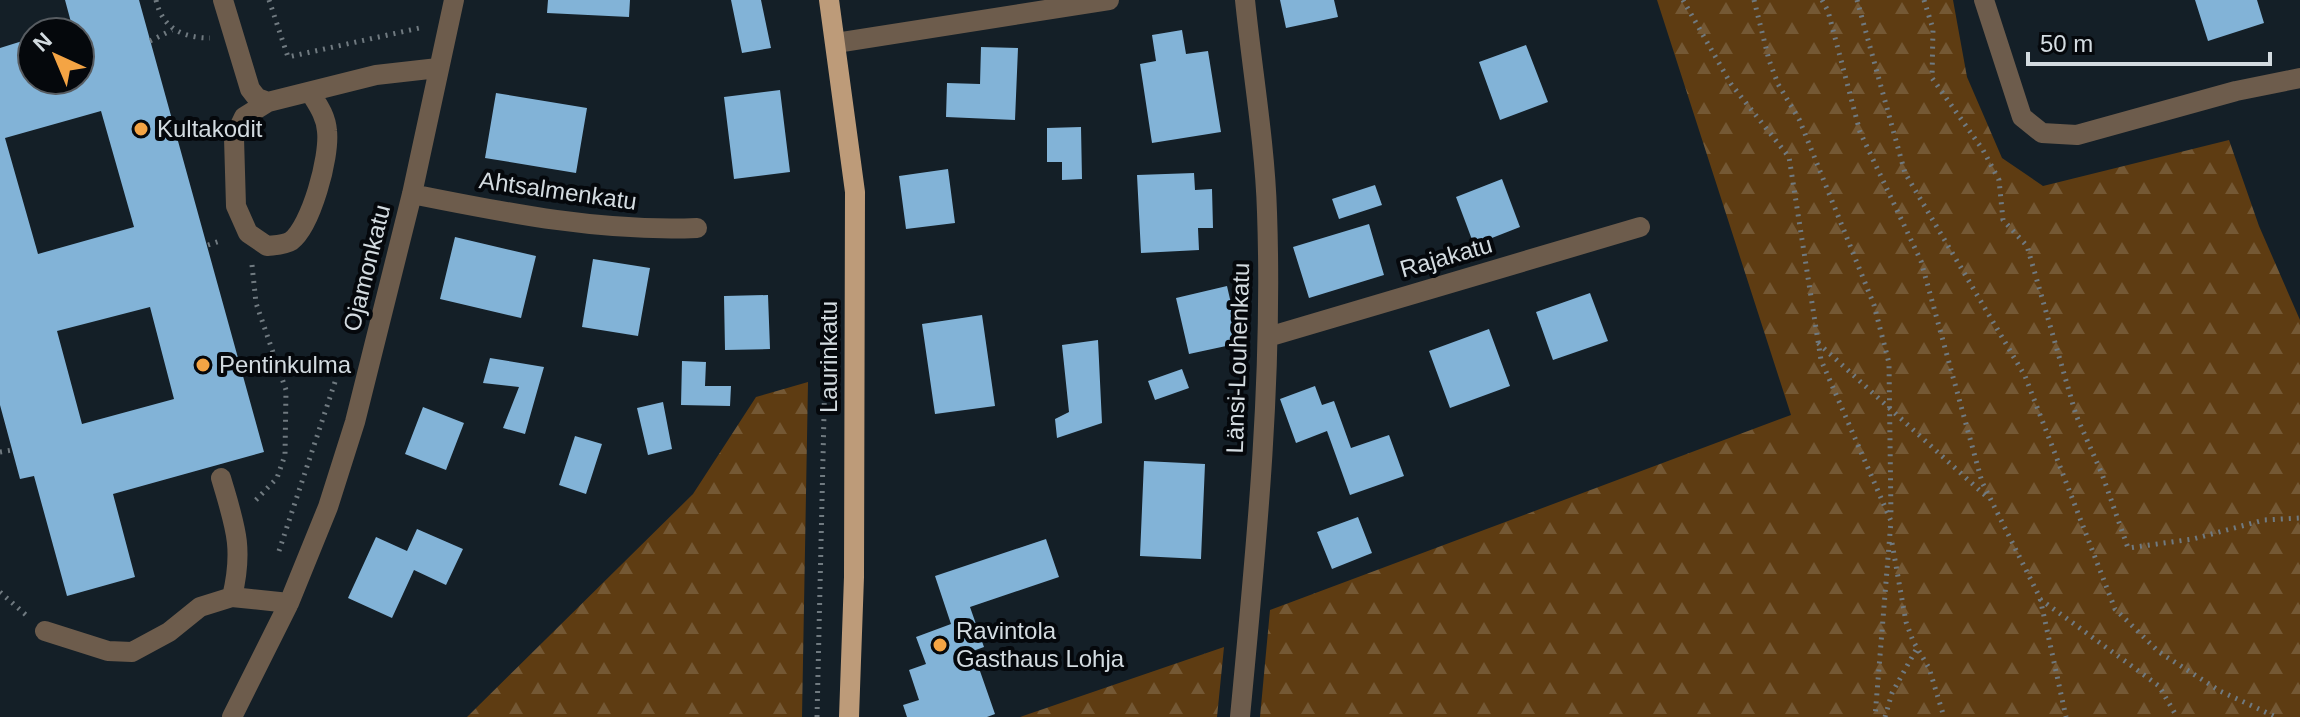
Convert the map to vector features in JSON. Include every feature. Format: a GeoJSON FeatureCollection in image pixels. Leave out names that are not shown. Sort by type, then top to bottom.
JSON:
{"type":"FeatureCollection","features":[{"type":"Feature","properties":{"kind":"main road","name":"Laurinkatu"},"geometry":{"type":"LineString","coordinates":[[829,0],[855,192],[854,577],[849,717]]}},
{"type":"Feature","properties":{"kind":"street"},"geometry":{"type":"LineString","coordinates":[[223,0],[250,89],[257,98],[268,102]]}},
{"type":"Feature","properties":{"kind":"street","name":"Ojamonkatu"},"geometry":{"type":"LineString","coordinates":[[232,717],[289,603],[328,507],[355,422],[412,194],[429,69],[454,0]]}},
{"type":"Feature","properties":{"kind":"street"},"geometry":{"type":"LineString","coordinates":[[836,43],[1109,0]]}},
{"type":"Feature","properties":{"kind":"street","name":"Länsi-Louhenkatu"},"geometry":{"type":"LineString","coordinates":[[1240,717],[1255,561],[1268,337],[1267,210],[1245,0]]}},
{"type":"Feature","properties":{"kind":"street"},"geometry":{"type":"LineString","coordinates":[[1984,0],[2022,117],[2042,133],[2077,135],[2236,91],[2300,78]]}},
{"type":"Feature","properties":{"kind":"street"},"geometry":{"type":"LineString","coordinates":[[310,92],[324,115],[328,133],[325,162],[303,229],[288,243],[267,246],[248,233],[236,206],[234,138],[244,117],[268,102],[376,75],[429,69]]}},
{"type":"Feature","properties":{"kind":"street","name":"Ahtsalmenkatu"},"geometry":{"type":"LineString","coordinates":[[412,194],[588,225],[647,230],[697,228]]}},
{"type":"Feature","properties":{"kind":"street","name":"Rajakatu"},"geometry":{"type":"LineString","coordinates":[[1268,337],[1640,227]]}},
{"type":"Feature","properties":{"kind":"street"},"geometry":{"type":"LineString","coordinates":[[221,478],[238,537],[239,567],[232,597]]}},
{"type":"Feature","properties":{"kind":"street"},"geometry":{"type":"LineString","coordinates":[[45,631],[108,651],[132,652],[169,632],[200,607],[232,597],[289,603]]}},
{"type":"Feature","properties":{"kind":"path"},"geometry":{"type":"LineString","coordinates":[[156,0],[159,13],[172,30],[194,38],[235,39]]}},
{"type":"Feature","properties":{"kind":"path"},"geometry":{"type":"LineString","coordinates":[[269,0],[288,57],[430,26],[429,69]]}},
{"type":"Feature","properties":{"kind":"path"},"geometry":{"type":"LineString","coordinates":[[1683,0],[1731,84],[1789,157],[1821,360],[1891,521],[1875,717]]}},
{"type":"Feature","properties":{"kind":"path"},"geometry":{"type":"LineString","coordinates":[[1754,0],[1778,84],[1799,119],[1874,305],[1889,363],[1893,552],[1906,622],[1929,668],[1944,717]]}},
{"type":"Feature","properties":{"kind":"path"},"geometry":{"type":"LineString","coordinates":[[1822,0],[1828,11],[1860,132],[1921,261],[1982,482],[2040,598],[2066,717]]}},
{"type":"Feature","properties":{"kind":"path"},"geometry":{"type":"LineString","coordinates":[[1857,0],[1905,173],[2025,376],[2115,609],[2159,652],[2220,691],[2276,717]]}},
{"type":"Feature","properties":{"kind":"path"},"geometry":{"type":"LineString","coordinates":[[1924,0],[1933,29],[1932,78],[1983,150],[1999,180],[2003,220],[2027,246],[2076,415],[2102,474],[2128,548],[2193,539],[2264,520],[2300,518]]}},
{"type":"Feature","properties":{"kind":"path"},"geometry":{"type":"LineString","coordinates":[[150,41],[172,30]]}},
{"type":"Feature","properties":{"kind":"path"},"geometry":{"type":"LineString","coordinates":[[238,537],[249,508],[277,478],[285,455],[286,432],[286,390],[256,303],[248,233]]}},
{"type":"Feature","properties":{"kind":"path"},"geometry":{"type":"LineString","coordinates":[[1818,342],[1991,501]]}},
{"type":"Feature","properties":{"kind":"path"},"geometry":{"type":"LineString","coordinates":[[817,717],[826,358]]}},
{"type":"Feature","properties":{"kind":"path"},"geometry":{"type":"LineString","coordinates":[[278,554],[338,374]]}},
{"type":"Feature","properties":{"kind":"path"},"geometry":{"type":"LineString","coordinates":[[0,452],[12,450]]}},
{"type":"Feature","properties":{"kind":"path"},"geometry":{"type":"LineString","coordinates":[[0,592],[45,631]]}},
{"type":"Feature","properties":{"kind":"path"},"geometry":{"type":"LineString","coordinates":[[2040,598],[2159,686],[2177,717]]}},
{"type":"Feature","properties":{"kind":"path"},"geometry":{"type":"LineString","coordinates":[[1885,717],[1892,693],[1917,648]]}},
{"type":"Feature","properties":{"kind":"green space"},"geometry":{"type":"Polygon","coordinates":[[[1657,0],[1953,0],[1967,77],[2002,158],[2043,186],[2229,140],[2259,226],[2300,320],[2300,717],[1260,717],[1270,610],[1791,415],[1657,0]]]}},
{"type":"Feature","properties":{"kind":"green space"},"geometry":{"type":"Polygon","coordinates":[[[808,382],[802,717],[467,717],[693,494],[756,397],[808,382]]]}},
{"type":"Feature","properties":{"kind":"green space"},"geometry":{"type":"Polygon","coordinates":[[[1224,647],[1217,717],[1020,717],[1224,647]]]}},
{"type":"Feature","properties":{"kind":"building","name":"Pentinkulma"},"geometry":{"type":"Polygon","coordinates":[[[65,0],[139,0],[264,452],[113,494],[135,577],[67,596],[34,476],[20,479],[0,405],[0,48],[16,43],[16,96],[96,96],[96,16],[69,16],[65,0]],[[101,111],[5,138],[38,254],[134,227],[101,111]],[[150,307],[57,331],[82,424],[174,399],[150,307]]]}},
{"type":"Feature","properties":{"kind":"building"},"geometry":{"type":"Polygon","coordinates":[[[548,0],[630,0],[629,17],[547,13],[548,0]]]}},
{"type":"Feature","properties":{"kind":"building"},"geometry":{"type":"Polygon","coordinates":[[[731,0],[761,0],[771,48],[742,53],[731,0]]]}},
{"type":"Feature","properties":{"kind":"building"},"geometry":{"type":"Polygon","coordinates":[[[1280,0],[1334,0],[1338,17],[1286,28],[1280,0]]]}},
{"type":"Feature","properties":{"kind":"building"},"geometry":{"type":"Polygon","coordinates":[[[2195,0],[2257,0],[2264,23],[2208,41],[2195,0]]]}},
{"type":"Feature","properties":{"kind":"building"},"geometry":{"type":"Polygon","coordinates":[[[1182,30],[1186,54],[1208,51],[1221,132],[1152,143],[1140,64],[1156,61],[1152,35],[1182,30]]]}},
{"type":"Feature","properties":{"kind":"building"},"geometry":{"type":"Polygon","coordinates":[[[1526,45],[1548,102],[1500,120],[1479,62],[1526,45]]]}},
{"type":"Feature","properties":{"kind":"building"},"geometry":{"type":"Polygon","coordinates":[[[981,47],[1018,48],[1015,120],[946,117],[947,83],[980,84],[981,47]]]}},
{"type":"Feature","properties":{"kind":"building"},"geometry":{"type":"Polygon","coordinates":[[[780,90],[790,172],[734,179],[724,97],[780,90]]]}},
{"type":"Feature","properties":{"kind":"building"},"geometry":{"type":"Polygon","coordinates":[[[496,93],[587,108],[576,173],[485,158],[496,93]]]}},
{"type":"Feature","properties":{"kind":"building"},"geometry":{"type":"Polygon","coordinates":[[[1081,127],[1082,179],[1062,180],[1062,162],[1047,162],[1047,128],[1081,127]]]}},
{"type":"Feature","properties":{"kind":"building"},"geometry":{"type":"Polygon","coordinates":[[[948,169],[955,223],[906,229],[899,176],[948,169]]]}},
{"type":"Feature","properties":{"kind":"building"},"geometry":{"type":"Polygon","coordinates":[[[1194,173],[1195,190],[1212,189],[1213,228],[1198,228],[1199,250],[1141,253],[1137,175],[1194,173]]]}},
{"type":"Feature","properties":{"kind":"building"},"geometry":{"type":"Polygon","coordinates":[[[1502,179],[1520,227],[1474,245],[1456,197],[1502,179]]]}},
{"type":"Feature","properties":{"kind":"building"},"geometry":{"type":"Polygon","coordinates":[[[1375,185],[1382,205],[1339,219],[1332,199],[1375,185]]]}},
{"type":"Feature","properties":{"kind":"building"},"geometry":{"type":"Polygon","coordinates":[[[1369,224],[1384,275],[1309,298],[1293,247],[1369,224]]]}},
{"type":"Feature","properties":{"kind":"building"},"geometry":{"type":"Polygon","coordinates":[[[455,237],[536,256],[521,318],[440,299],[455,237]]]}},
{"type":"Feature","properties":{"kind":"building"},"geometry":{"type":"Polygon","coordinates":[[[593,259],[650,268],[638,336],[582,327],[593,259]]]}},
{"type":"Feature","properties":{"kind":"building"},"geometry":{"type":"Polygon","coordinates":[[[1227,286],[1240,343],[1189,354],[1176,298],[1227,286]]]}},
{"type":"Feature","properties":{"kind":"building"},"geometry":{"type":"Polygon","coordinates":[[[1590,293],[1608,341],[1553,360],[1536,312],[1590,293]]]}},
{"type":"Feature","properties":{"kind":"building"},"geometry":{"type":"Polygon","coordinates":[[[768,295],[770,349],[725,350],[724,296],[768,295]]]}},
{"type":"Feature","properties":{"kind":"building"},"geometry":{"type":"Polygon","coordinates":[[[982,315],[995,406],[935,414],[922,324],[982,315]]]}},
{"type":"Feature","properties":{"kind":"building"},"geometry":{"type":"Polygon","coordinates":[[[1489,329],[1510,386],[1450,408],[1429,351],[1489,329]]]}},
{"type":"Feature","properties":{"kind":"building"},"geometry":{"type":"Polygon","coordinates":[[[1098,340],[1102,423],[1057,438],[1055,419],[1069,412],[1062,345],[1098,340]]]}},
{"type":"Feature","properties":{"kind":"building"},"geometry":{"type":"Polygon","coordinates":[[[490,358],[544,367],[525,434],[503,428],[519,387],[483,383],[490,358]]]}},
{"type":"Feature","properties":{"kind":"building"},"geometry":{"type":"Polygon","coordinates":[[[682,361],[706,362],[705,386],[731,386],[730,406],[681,405],[682,361]]]}},
{"type":"Feature","properties":{"kind":"building"},"geometry":{"type":"Polygon","coordinates":[[[1182,369],[1189,388],[1155,400],[1148,381],[1182,369]]]}},
{"type":"Feature","properties":{"kind":"building"},"geometry":{"type":"Polygon","coordinates":[[[1315,386],[1322,405],[1334,401],[1351,448],[1389,435],[1404,476],[1350,495],[1327,431],[1296,443],[1280,399],[1315,386]]]}},
{"type":"Feature","properties":{"kind":"building"},"geometry":{"type":"Polygon","coordinates":[[[663,402],[672,449],[648,455],[637,408],[663,402]]]}},
{"type":"Feature","properties":{"kind":"building"},"geometry":{"type":"Polygon","coordinates":[[[423,407],[464,423],[446,470],[405,454],[423,407]]]}},
{"type":"Feature","properties":{"kind":"building"},"geometry":{"type":"Polygon","coordinates":[[[575,436],[602,444],[586,494],[559,485],[575,436]]]}},
{"type":"Feature","properties":{"kind":"building"},"geometry":{"type":"Polygon","coordinates":[[[1144,461],[1205,464],[1201,559],[1140,556],[1144,461]]]}},
{"type":"Feature","properties":{"kind":"building"},"geometry":{"type":"Polygon","coordinates":[[[1358,517],[1372,553],[1332,569],[1317,532],[1358,517]]]}},
{"type":"Feature","properties":{"kind":"building"},"geometry":{"type":"Polygon","coordinates":[[[417,529],[463,549],[446,585],[414,570],[392,618],[348,598],[376,537],[407,551],[417,529]]]}},
{"type":"Feature","properties":{"kind":"building"},"geometry":{"type":"Polygon","coordinates":[[[1046,539],[1059,577],[970,607],[984,647],[973,651],[995,714],[987,717],[907,717],[903,705],[919,700],[909,670],[926,664],[916,637],[951,624],[935,576],[1046,539]]]}},
{"type":"Feature","properties":{"kind":"place","name":"Kultakodit"},"geometry":{"type":"Point","coordinates":[141,129]}},
{"type":"Feature","properties":{"kind":"place","name":"Pentinkulma"},"geometry":{"type":"Point","coordinates":[203,365]}},
{"type":"Feature","properties":{"kind":"place","name":"Ravintola Gasthaus Lohja"},"geometry":{"type":"Point","coordinates":[940,645]}}]}
